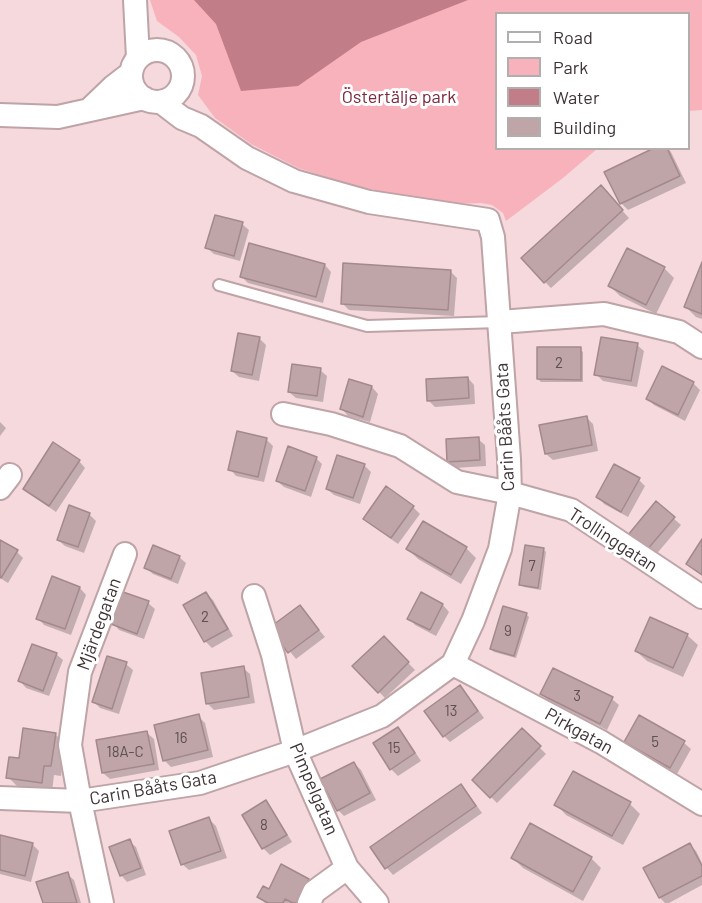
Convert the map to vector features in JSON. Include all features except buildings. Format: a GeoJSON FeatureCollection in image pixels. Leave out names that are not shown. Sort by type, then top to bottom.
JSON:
{"type":"FeatureCollection","features":[{"type":"Feature","properties":{"kind":"street"},"geometry":{"type":"LineString","coordinates":[[135,4],[166,51]]}},
{"type":"Feature","properties":{"kind":"street"},"geometry":{"type":"LineString","coordinates":[[135,4],[135,65],[132,80],[138,94],[153,100]]}},
{"type":"Feature","properties":{"kind":"street"},"geometry":{"type":"LineString","coordinates":[[0,115],[58,117],[153,100],[168,100],[174,96],[182,84],[182,68],[179,61],[166,51],[151,50],[89,110]]}},
{"type":"Feature","properties":{"kind":"street"},"geometry":{"type":"LineString","coordinates":[[182,84],[201,126]]}},
{"type":"Feature","properties":{"kind":"street","name":"Carin Bååts Gata"},"geometry":{"type":"LineString","coordinates":[[0,798],[80,801],[200,783],[295,752],[382,716],[453,664],[473,621],[500,549],[510,494],[509,459],[493,237],[488,220],[369,202],[294,182],[247,158],[201,126],[182,118],[153,100]]}},
{"type":"Feature","properties":{"kind":"street"},"geometry":{"type":"LineString","coordinates":[[500,321],[604,314],[679,332],[702,347]]}},
{"type":"Feature","properties":{"kind":"street","name":"Trollinggatan"},"geometry":{"type":"LineString","coordinates":[[283,414],[330,424],[400,446],[457,482],[571,510],[702,597]]}},
{"type":"Feature","properties":{"kind":"street","name":"Mjärdegatan"},"geometry":{"type":"LineString","coordinates":[[102,903],[70,745],[80,672],[125,554]]}},
{"type":"Feature","properties":{"kind":"street","name":"Pimpelgatan"},"geometry":{"type":"LineString","coordinates":[[254,596],[273,655],[295,752],[347,868],[377,903]]}},
{"type":"Feature","properties":{"kind":"street","name":"Pirkgatan"},"geometry":{"type":"LineString","coordinates":[[453,664],[601,742],[702,804]]}},
{"type":"Feature","properties":{"kind":"street"},"geometry":{"type":"LineString","coordinates":[[309,903],[314,892],[347,868]]}},
{"type":"Feature","properties":{"kind":"lane"},"geometry":{"type":"LineString","coordinates":[[219,285],[367,326],[500,321]]}},
{"type":"Feature","properties":{"kind":"green space","name":"Östertälje park"},"geometry":{"type":"Polygon","coordinates":[[[150,0],[702,0],[702,110],[690,111],[690,12],[495,12],[495,150],[596,150],[506,221],[503,213],[492,205],[414,199],[353,185],[298,168],[251,144],[215,118],[198,95],[202,76],[196,55],[179,37],[157,21],[150,0]]]}},
{"type":"Feature","properties":{"kind":"water"},"geometry":{"type":"Polygon","coordinates":[[[194,0],[468,0],[361,42],[298,86],[241,91],[216,24],[194,0]]]}}]}
